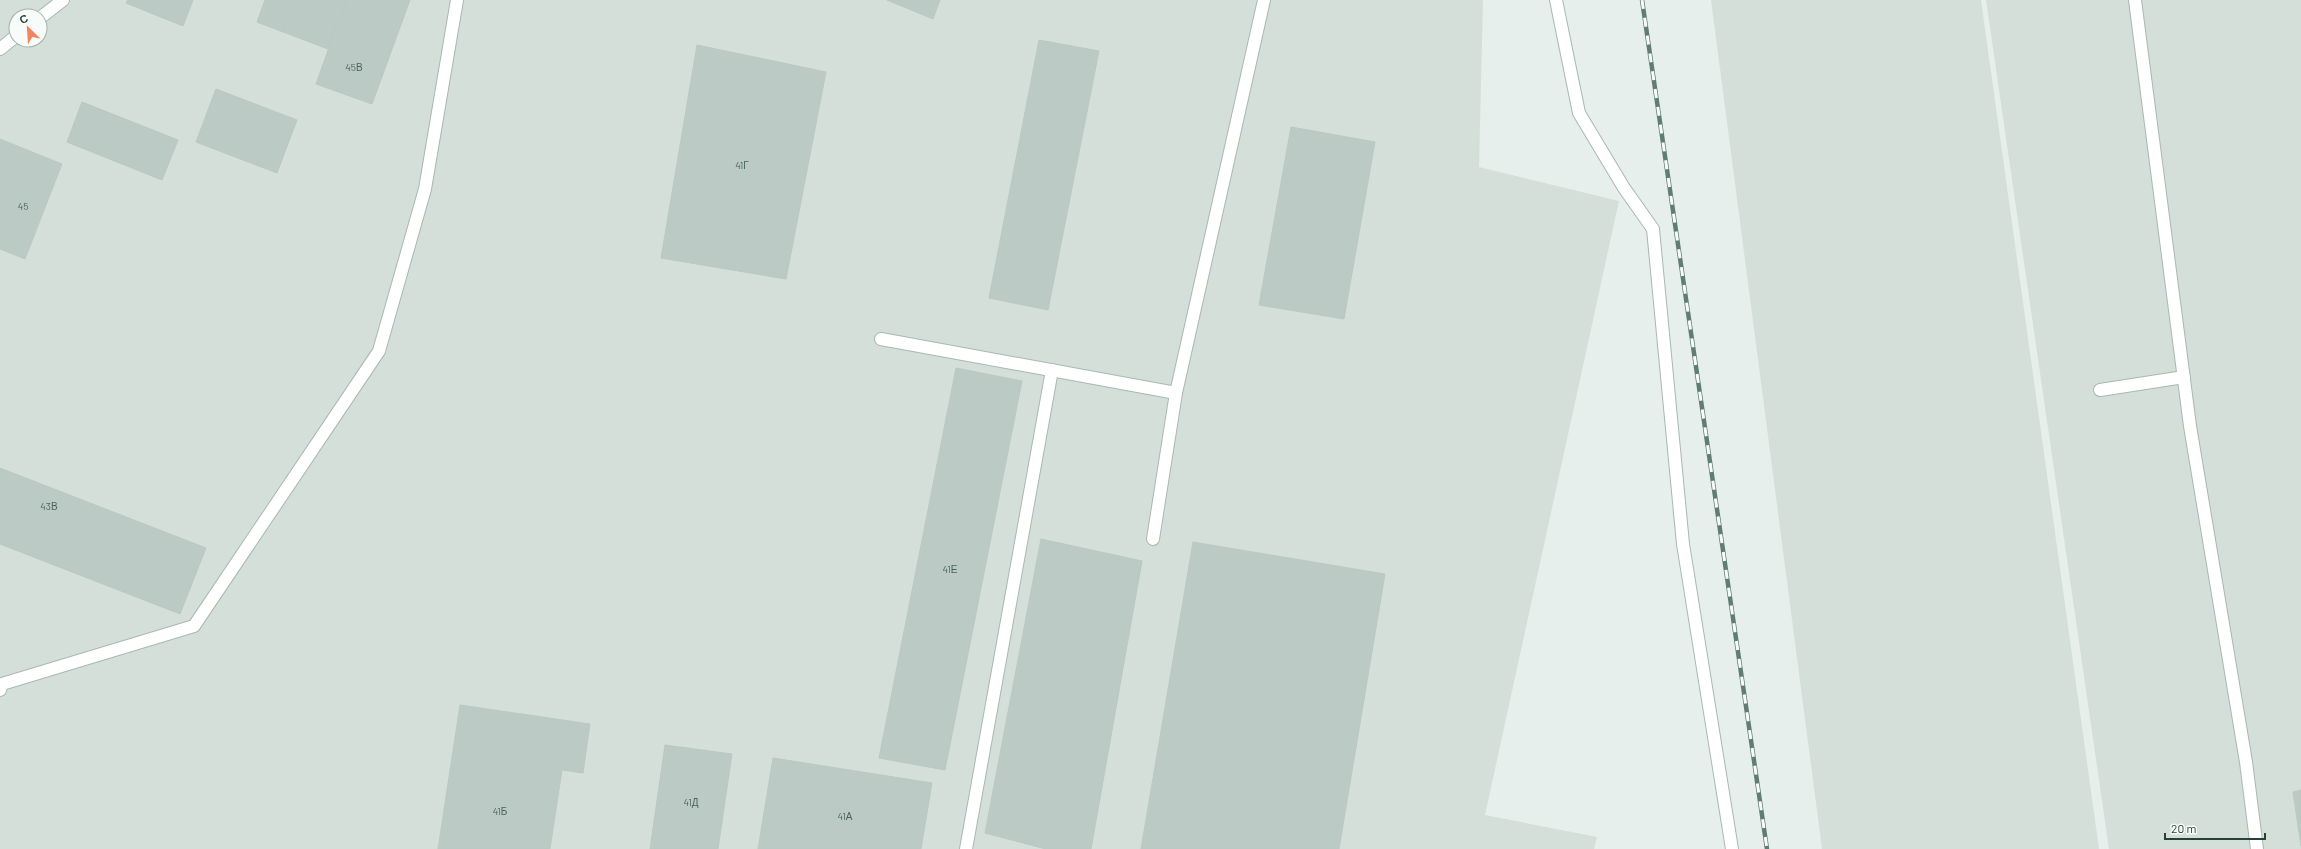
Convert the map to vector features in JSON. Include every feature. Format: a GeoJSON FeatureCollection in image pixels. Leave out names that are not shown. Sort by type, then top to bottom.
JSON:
{"type":"FeatureCollection","features":[{"type":"Feature","properties":{"kind":"street"},"geometry":{"type":"LineString","coordinates":[[48,12],[63,0]]}},
{"type":"Feature","properties":{"kind":"street"},"geometry":{"type":"LineString","coordinates":[[0,690],[2,684],[194,626],[379,351],[425,189],[457,0]]}},
{"type":"Feature","properties":{"kind":"street"},"geometry":{"type":"LineString","coordinates":[[1153,539],[1176,393],[1264,0]]}},
{"type":"Feature","properties":{"kind":"street"},"geometry":{"type":"LineString","coordinates":[[1556,0],[1579,113],[1624,188],[1653,229],[1683,544],[1732,849]]}},
{"type":"Feature","properties":{"kind":"street"},"geometry":{"type":"LineString","coordinates":[[2135,0],[2184,376],[2246,762],[2257,849]]}},
{"type":"Feature","properties":{"kind":"street"},"geometry":{"type":"LineString","coordinates":[[0,49],[8,42]]}},
{"type":"Feature","properties":{"kind":"street"},"geometry":{"type":"LineString","coordinates":[[881,339],[1176,393]]}},
{"type":"Feature","properties":{"kind":"street"},"geometry":{"type":"LineString","coordinates":[[966,849],[1052,370]]}},
{"type":"Feature","properties":{"kind":"street"},"geometry":{"type":"LineString","coordinates":[[2100,390],[2184,376]]}},
{"type":"Feature","properties":{"kind":"shaded area"},"geometry":{"type":"Polygon","coordinates":[[[0,0],[1483,0],[1479,167],[1619,201],[1485,815],[1597,837],[1594,849],[0,849],[0,0]]]}},
{"type":"Feature","properties":{"kind":"shaded area"},"geometry":{"type":"Polygon","coordinates":[[[1711,0],[1981,0],[2099,849],[1822,849],[1711,0]]]}},
{"type":"Feature","properties":{"kind":"shaded area"},"geometry":{"type":"Polygon","coordinates":[[[1986,0],[2301,0],[2301,849],[2109,849],[1986,0]]]}},
{"type":"Feature","properties":{"kind":"building"},"geometry":{"type":"Polygon","coordinates":[[[128,0],[193,0],[183,26],[126,3],[128,0]]]}},
{"type":"Feature","properties":{"kind":"building"},"geometry":{"type":"Polygon","coordinates":[[[265,0],[346,0],[328,49],[257,22],[265,0]]]}},
{"type":"Feature","properties":{"kind":"building"},"geometry":{"type":"Polygon","coordinates":[[[346,0],[410,0],[372,104],[316,84],[346,0]]]}},
{"type":"Feature","properties":{"kind":"building"},"geometry":{"type":"Polygon","coordinates":[[[887,0],[940,0],[933,19],[887,0]]]}},
{"type":"Feature","properties":{"kind":"building"},"geometry":{"type":"Polygon","coordinates":[[[1039,40],[1099,51],[1048,310],[989,298],[1039,40]]]}},
{"type":"Feature","properties":{"kind":"building"},"geometry":{"type":"Polygon","coordinates":[[[697,45],[826,72],[786,279],[661,258],[697,45]]]}},
{"type":"Feature","properties":{"kind":"building"},"geometry":{"type":"Polygon","coordinates":[[[216,89],[297,120],[277,173],[196,142],[216,89]]]}},
{"type":"Feature","properties":{"kind":"building"},"geometry":{"type":"Polygon","coordinates":[[[82,102],[178,140],[162,180],[67,142],[82,102]]]}},
{"type":"Feature","properties":{"kind":"building"},"geometry":{"type":"Polygon","coordinates":[[[1291,127],[1375,142],[1344,319],[1259,305],[1291,127]]]}},
{"type":"Feature","properties":{"kind":"building"},"geometry":{"type":"Polygon","coordinates":[[[0,139],[62,164],[25,259],[0,249],[0,139]]]}},
{"type":"Feature","properties":{"kind":"building"},"geometry":{"type":"Polygon","coordinates":[[[956,368],[1022,381],[945,770],[879,758],[956,368]]]}},
{"type":"Feature","properties":{"kind":"building"},"geometry":{"type":"Polygon","coordinates":[[[0,468],[206,548],[180,614],[0,544],[0,468]]]}},
{"type":"Feature","properties":{"kind":"building"},"geometry":{"type":"Polygon","coordinates":[[[1041,539],[1142,561],[1091,849],[1046,849],[985,833],[1041,539]]]}},
{"type":"Feature","properties":{"kind":"building"},"geometry":{"type":"Polygon","coordinates":[[[1193,542],[1385,574],[1339,849],[1141,849],[1193,542]]]}},
{"type":"Feature","properties":{"kind":"building"},"geometry":{"type":"Polygon","coordinates":[[[460,705],[590,724],[583,773],[562,770],[550,849],[438,849],[460,705]]]}},
{"type":"Feature","properties":{"kind":"building"},"geometry":{"type":"Polygon","coordinates":[[[665,745],[732,754],[718,849],[650,849],[665,745]]]}},
{"type":"Feature","properties":{"kind":"building"},"geometry":{"type":"Polygon","coordinates":[[[773,758],[932,783],[921,849],[758,849],[773,758]]]}},
{"type":"Feature","properties":{"kind":"building"},"geometry":{"type":"Polygon","coordinates":[[[2301,790],[2301,846],[2293,792],[2301,790]]]}},
{"type":"Feature","properties":{"kind":"railway"},"geometry":{"type":"LineString","coordinates":[[1642,0],[1767,849]]}}]}
